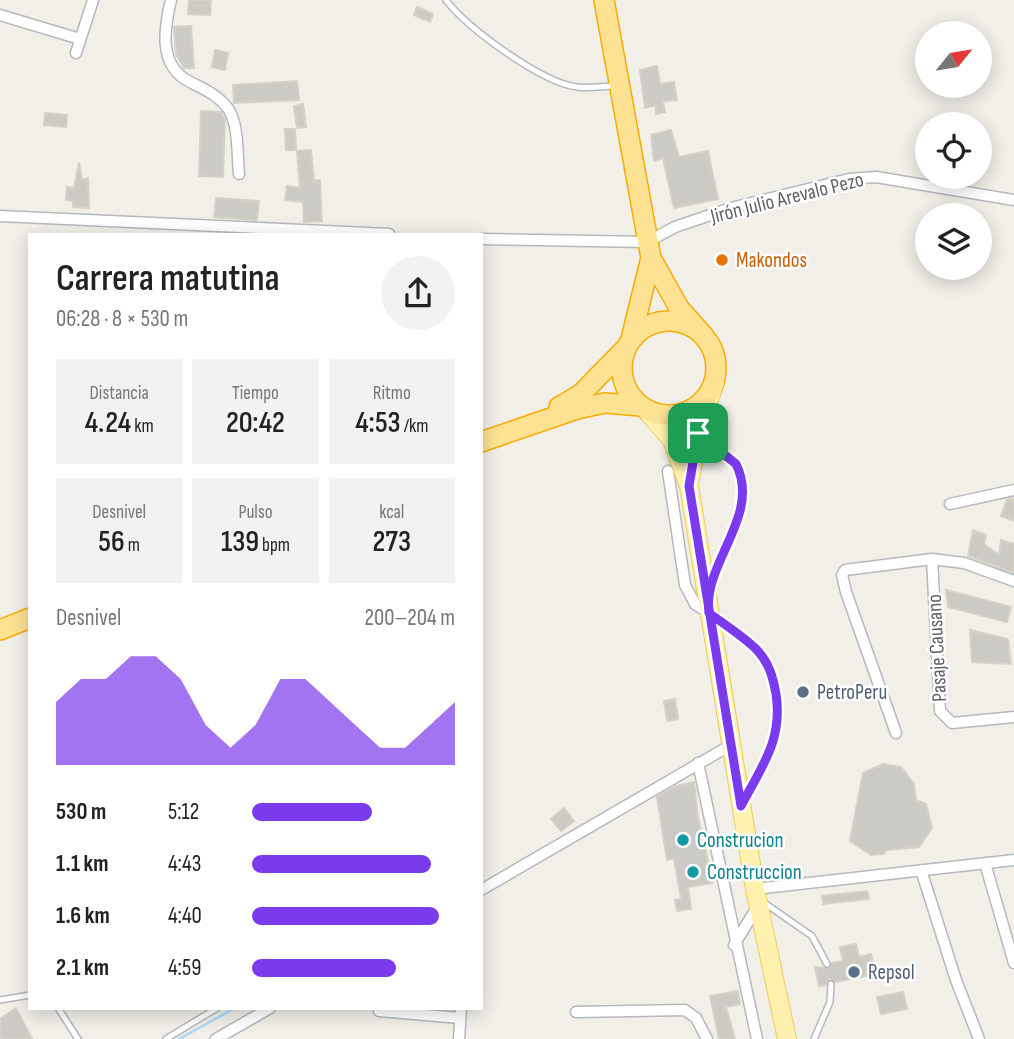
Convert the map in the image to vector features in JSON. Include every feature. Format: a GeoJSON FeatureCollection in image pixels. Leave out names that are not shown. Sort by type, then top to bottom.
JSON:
{"type":"FeatureCollection","features":[{"type":"Feature","properties":{"kind":"highway"},"geometry":{"type":"LineString","coordinates":[[483,441],[532,423],[606,403],[643,408],[659,415],[687,412],[699,405],[715,382],[715,358],[704,336],[672,297],[649,250],[604,0]]}},
{"type":"Feature","properties":{"kind":"highway"},"geometry":{"type":"LineString","coordinates":[[643,408],[629,395],[621,364],[629,343],[649,250]]}},
{"type":"Feature","properties":{"kind":"highway"},"geometry":{"type":"LineString","coordinates":[[532,423],[581,394],[644,328],[667,321],[691,326],[704,336]]}},
{"type":"Feature","properties":{"kind":"highway"},"geometry":{"type":"LineString","coordinates":[[0,630],[28,619]]}},
{"type":"Feature","properties":{"kind":"main road"},"geometry":{"type":"LineString","coordinates":[[689,486],[698,433],[715,382]]}},
{"type":"Feature","properties":{"kind":"main road"},"geometry":{"type":"LineString","coordinates":[[643,408],[672,439],[689,486],[757,897],[787,1039]]}},
{"type":"Feature","properties":{"kind":"street"},"geometry":{"type":"LineString","coordinates":[[76,53],[93,0]]}},
{"type":"Feature","properties":{"kind":"street"},"geometry":{"type":"LineString","coordinates":[[172,0],[165,44],[168,59],[174,71],[227,107],[235,130],[239,174]]}},
{"type":"Feature","properties":{"kind":"street"},"geometry":{"type":"LineString","coordinates":[[0,15],[80,39]]}},
{"type":"Feature","properties":{"kind":"street","name":"Jirón Julio Arevalo Pezo"},"geometry":{"type":"LineString","coordinates":[[649,250],[675,227],[731,208],[849,179],[876,177],[1014,200]]}},
{"type":"Feature","properties":{"kind":"street"},"geometry":{"type":"LineString","coordinates":[[0,216],[367,233]]}},
{"type":"Feature","properties":{"kind":"street"},"geometry":{"type":"LineString","coordinates":[[483,239],[649,250]]}},
{"type":"Feature","properties":{"kind":"street"},"geometry":{"type":"LineString","coordinates":[[668,471],[685,585],[695,604],[708,604]]}},
{"type":"Feature","properties":{"kind":"street"},"geometry":{"type":"LineString","coordinates":[[950,504],[1014,491]]}},
{"type":"Feature","properties":{"kind":"street"},"geometry":{"type":"LineString","coordinates":[[896,733],[842,575],[845,569],[932,559],[964,563],[1014,581]]}},
{"type":"Feature","properties":{"kind":"street","name":"Pasaje Causano"},"geometry":{"type":"LineString","coordinates":[[932,559],[940,711],[944,719],[960,723],[1014,717]]}},
{"type":"Feature","properties":{"kind":"street"},"geometry":{"type":"LineString","coordinates":[[483,889],[731,745]]}},
{"type":"Feature","properties":{"kind":"street"},"geometry":{"type":"LineString","coordinates":[[698,763],[734,945],[757,1039]]}},
{"type":"Feature","properties":{"kind":"street"},"geometry":{"type":"LineString","coordinates":[[734,945],[757,897],[921,870],[1014,860]]}},
{"type":"Feature","properties":{"kind":"street"},"geometry":{"type":"LineString","coordinates":[[985,863],[1014,963]]}},
{"type":"Feature","properties":{"kind":"street"},"geometry":{"type":"LineString","coordinates":[[921,870],[956,980],[979,1039]]}},
{"type":"Feature","properties":{"kind":"street"},"geometry":{"type":"LineString","coordinates":[[216,1039],[267,1010]]}},
{"type":"Feature","properties":{"kind":"street"},"geometry":{"type":"LineString","coordinates":[[576,1012],[685,1010],[696,1018],[707,1039]]}},
{"type":"Feature","properties":{"kind":"street"},"geometry":{"type":"LineString","coordinates":[[379,1011],[460,1013],[459,1039]]}},
{"type":"Feature","properties":{"kind":"lane"},"geometry":{"type":"LineString","coordinates":[[446,0],[467,24],[558,82],[577,88],[618,86]]}},
{"type":"Feature","properties":{"kind":"lane"},"geometry":{"type":"LineString","coordinates":[[698,433],[736,464],[742,502],[708,604],[757,651],[773,674],[779,717],[777,734],[741,806]]}},
{"type":"Feature","properties":{"kind":"lane"},"geometry":{"type":"LineString","coordinates":[[757,897],[812,936],[827,964]]}},
{"type":"Feature","properties":{"kind":"lane"},"geometry":{"type":"LineString","coordinates":[[814,1039],[830,1002],[831,984]]}},
{"type":"Feature","properties":{"kind":"lane"},"geometry":{"type":"LineString","coordinates":[[0,1000],[28,995]]}},
{"type":"Feature","properties":{"kind":"lane"},"geometry":{"type":"LineString","coordinates":[[59,1010],[78,1039]]}},
{"type":"Feature","properties":{"kind":"lane"},"geometry":{"type":"LineString","coordinates":[[166,1039],[214,1010]]}},
{"type":"Feature","properties":{"kind":"building"},"geometry":{"type":"Polygon","coordinates":[[[189,0],[211,0],[210,15],[188,14],[189,0]]]}},
{"type":"Feature","properties":{"kind":"building"},"geometry":{"type":"Polygon","coordinates":[[[417,7],[433,14],[430,22],[414,15],[417,7]]]}},
{"type":"Feature","properties":{"kind":"building"},"geometry":{"type":"Polygon","coordinates":[[[191,26],[194,68],[184,68],[176,54],[174,27],[191,26]]]}},
{"type":"Feature","properties":{"kind":"building"},"geometry":{"type":"Polygon","coordinates":[[[215,50],[228,53],[225,70],[212,67],[215,50]]]}},
{"type":"Feature","properties":{"kind":"building"},"geometry":{"type":"Polygon","coordinates":[[[657,66],[660,84],[674,82],[677,100],[663,101],[665,112],[656,114],[656,105],[645,108],[640,70],[657,66]]]}},
{"type":"Feature","properties":{"kind":"building"},"geometry":{"type":"Polygon","coordinates":[[[297,81],[299,100],[234,103],[233,85],[297,81]]]}},
{"type":"Feature","properties":{"kind":"building"},"geometry":{"type":"Polygon","coordinates":[[[303,104],[306,127],[297,128],[294,106],[303,104]]]}},
{"type":"Feature","properties":{"kind":"building"},"geometry":{"type":"Polygon","coordinates":[[[201,111],[221,112],[225,120],[223,177],[199,176],[201,111]]]}},
{"type":"Feature","properties":{"kind":"building"},"geometry":{"type":"Polygon","coordinates":[[[45,113],[67,115],[66,127],[44,125],[45,113]]]}},
{"type":"Feature","properties":{"kind":"building"},"geometry":{"type":"Polygon","coordinates":[[[285,129],[295,129],[296,150],[286,150],[285,129]]]}},
{"type":"Feature","properties":{"kind":"building"},"geometry":{"type":"Polygon","coordinates":[[[671,130],[679,157],[708,151],[718,199],[674,208],[663,158],[654,161],[651,135],[671,130]]]}},
{"type":"Feature","properties":{"kind":"building"},"geometry":{"type":"Polygon","coordinates":[[[311,150],[314,181],[320,180],[322,221],[304,222],[303,202],[285,200],[287,186],[300,188],[297,151],[311,150]]]}},
{"type":"Feature","properties":{"kind":"building"},"geometry":{"type":"Polygon","coordinates":[[[79,163],[82,180],[88,178],[89,208],[73,207],[73,201],[66,200],[67,187],[74,188],[79,163]]]}},
{"type":"Feature","properties":{"kind":"building"},"geometry":{"type":"Polygon","coordinates":[[[216,198],[259,201],[257,220],[214,217],[216,198]]]}},
{"type":"Feature","properties":{"kind":"building"},"geometry":{"type":"Polygon","coordinates":[[[1014,499],[1014,521],[1001,516],[1007,500],[1014,499]]]}},
{"type":"Feature","properties":{"kind":"building"},"geometry":{"type":"Polygon","coordinates":[[[973,530],[986,535],[984,544],[999,555],[1001,540],[1014,544],[1014,573],[968,556],[973,530]]]}},
{"type":"Feature","properties":{"kind":"building"},"geometry":{"type":"Polygon","coordinates":[[[946,590],[1011,607],[1007,622],[948,607],[946,590]]]}},
{"type":"Feature","properties":{"kind":"building"},"geometry":{"type":"Polygon","coordinates":[[[970,630],[1008,639],[1011,664],[972,662],[970,630]]]}},
{"type":"Feature","properties":{"kind":"building"},"geometry":{"type":"Polygon","coordinates":[[[675,699],[678,719],[667,721],[664,701],[675,699]]]}},
{"type":"Feature","properties":{"kind":"building"},"geometry":{"type":"Polygon","coordinates":[[[883,764],[901,767],[914,784],[916,800],[926,804],[932,828],[919,847],[887,850],[883,854],[871,855],[850,841],[863,773],[883,764]]]}},
{"type":"Feature","properties":{"kind":"building"},"geometry":{"type":"Polygon","coordinates":[[[694,782],[698,818],[713,883],[688,887],[691,909],[677,911],[675,900],[681,899],[674,858],[667,860],[657,797],[676,786],[694,782]]]}},
{"type":"Feature","properties":{"kind":"building"},"geometry":{"type":"Polygon","coordinates":[[[564,808],[574,821],[561,831],[551,819],[564,808]]]}},
{"type":"Feature","properties":{"kind":"building"},"geometry":{"type":"Polygon","coordinates":[[[867,891],[869,899],[823,904],[822,896],[867,891]]]}},
{"type":"Feature","properties":{"kind":"building"},"geometry":{"type":"Polygon","coordinates":[[[856,944],[859,957],[871,954],[875,974],[836,982],[829,979],[826,985],[819,986],[815,967],[830,968],[832,963],[843,961],[840,947],[856,944]]]}},
{"type":"Feature","properties":{"kind":"building"},"geometry":{"type":"Polygon","coordinates":[[[738,991],[740,1004],[726,1007],[735,1039],[719,1039],[710,996],[738,991]]]}},
{"type":"Feature","properties":{"kind":"building"},"geometry":{"type":"Polygon","coordinates":[[[903,992],[907,1009],[881,1014],[877,997],[903,992]]]}},
{"type":"Feature","properties":{"kind":"building"},"geometry":{"type":"Polygon","coordinates":[[[16,1008],[32,1039],[0,1039],[0,1019],[16,1008]]]}},
{"type":"Feature","properties":{"kind":"waterway"},"geometry":{"type":"LineString","coordinates":[[179,1039],[231,1010]]}},
{"type":"Feature","properties":{"kind":"place","name":"Makondos"},"geometry":{"type":"Point","coordinates":[722,260]}},
{"type":"Feature","properties":{"kind":"place","name":"PetroPeru"},"geometry":{"type":"Point","coordinates":[803,692]}},
{"type":"Feature","properties":{"kind":"place","name":"Construcion"},"geometry":{"type":"Point","coordinates":[683,840]}},
{"type":"Feature","properties":{"kind":"place","name":"Construccion"},"geometry":{"type":"Point","coordinates":[693,872]}},
{"type":"Feature","properties":{"kind":"place","name":"Repsol"},"geometry":{"type":"Point","coordinates":[854,972]}},
{"type":"Feature","properties":{"kind":"route"},"geometry":{"type":"LineString","coordinates":[[698,433],[689,486],[731,745],[741,806],[771,750],[779,717],[773,674],[766,663],[757,651],[709,613],[707,596],[740,514],[742,502],[736,464],[726,453],[698,433]]}}]}
